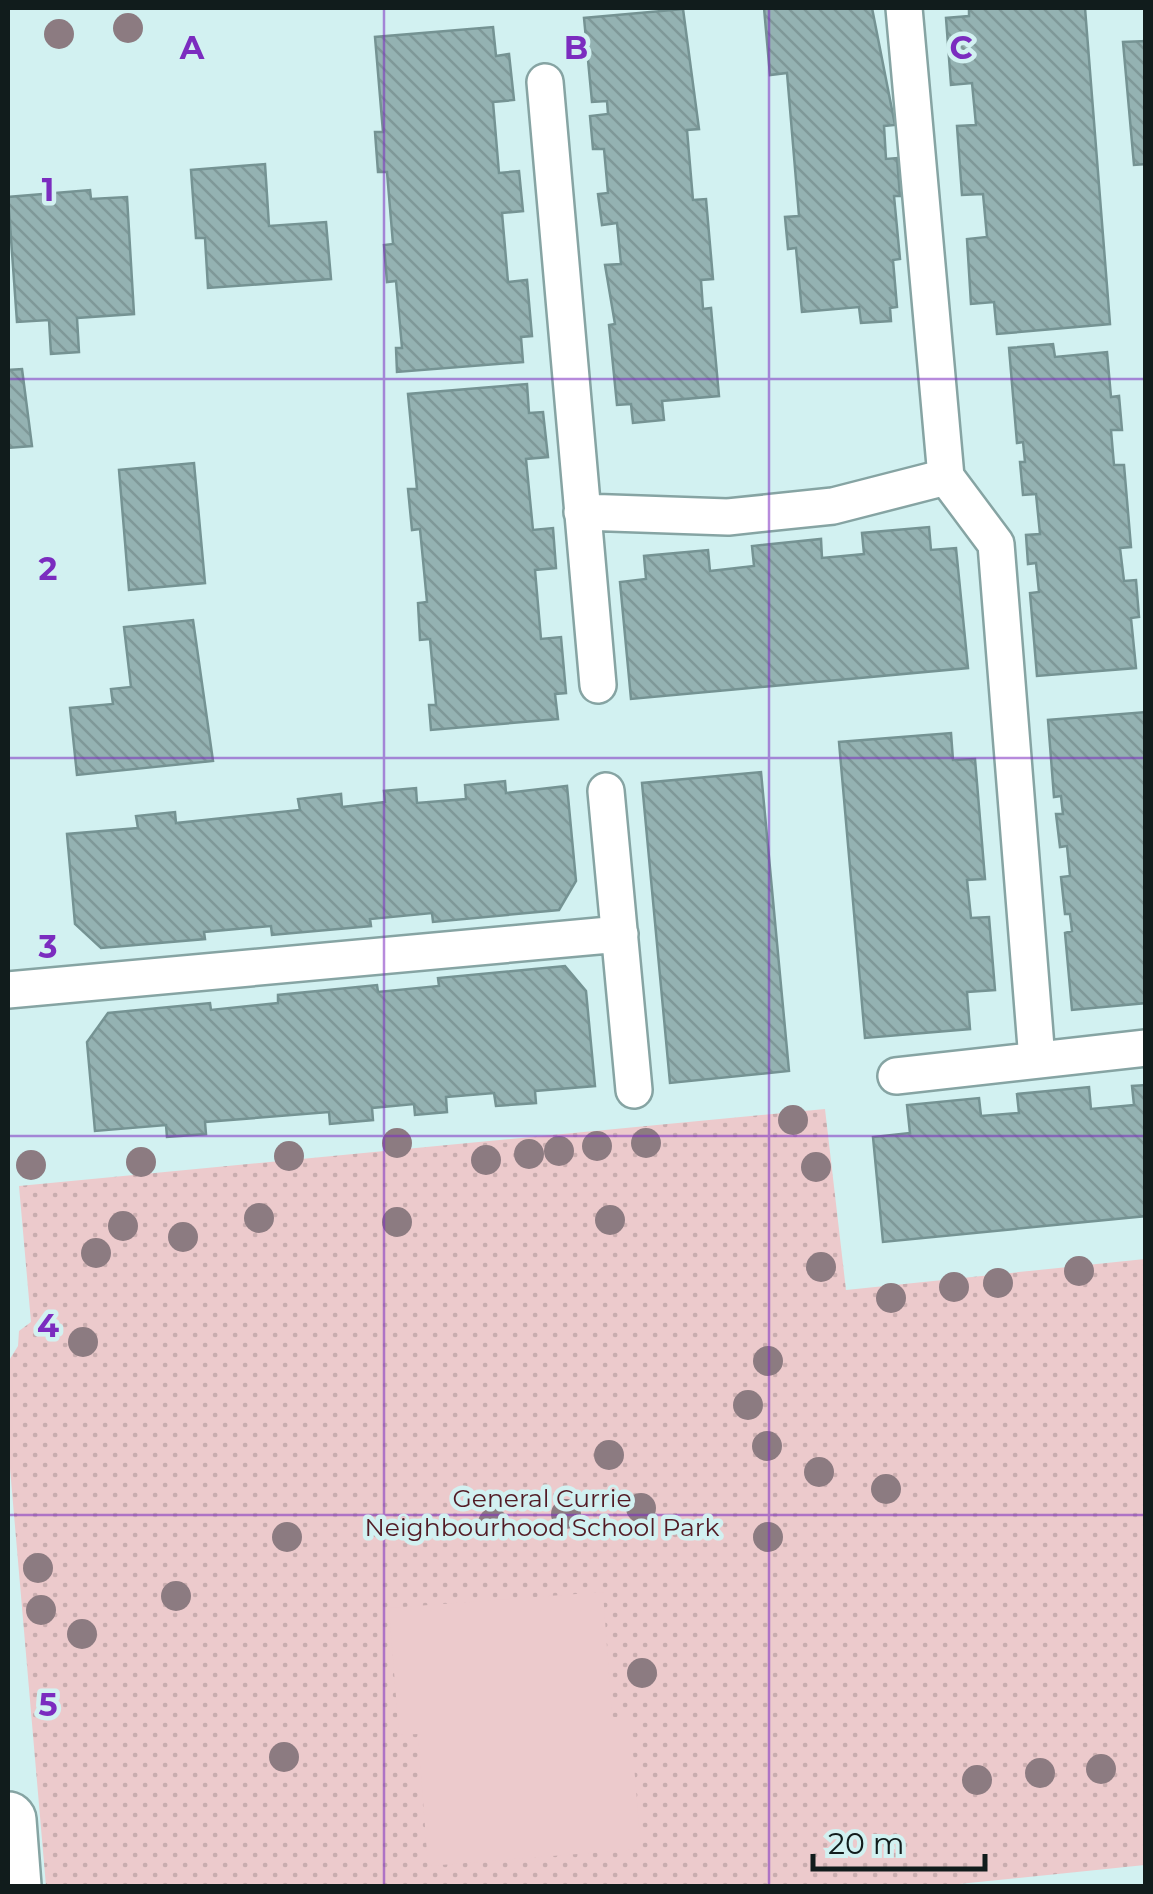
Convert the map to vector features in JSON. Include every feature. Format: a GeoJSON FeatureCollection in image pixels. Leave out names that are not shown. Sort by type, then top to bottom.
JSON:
{"type":"FeatureCollection","features":[{"type":"Feature","properties":{"kind":"lane"},"geometry":{"type":"LineString","coordinates":[[904,8],[946,478],[996,544],[1038,1060]]}},
{"type":"Feature","properties":{"kind":"lane"},"geometry":{"type":"LineString","coordinates":[[545,82],[598,685]]}},
{"type":"Feature","properties":{"kind":"lane"},"geometry":{"type":"LineString","coordinates":[[582,512],[728,517],[833,506],[946,478]]}},
{"type":"Feature","properties":{"kind":"lane"},"geometry":{"type":"LineString","coordinates":[[606,791],[634,1090]]}},
{"type":"Feature","properties":{"kind":"lane"},"geometry":{"type":"LineString","coordinates":[[8,990],[620,934]]}},
{"type":"Feature","properties":{"kind":"lane"},"geometry":{"type":"LineString","coordinates":[[896,1076],[1146,1048]]}},
{"type":"Feature","properties":{"kind":"green space","name":"General Currie Neighbourhood School Park"},"geometry":{"type":"Polygon","coordinates":[[[825,1109],[846,1290],[1145,1259],[1145,1865],[939,1886],[46,1886],[8,1445],[8,1362],[18,1346],[19,1331],[31,1322],[19,1186],[825,1109]]]}},
{"type":"Feature","properties":{"kind":"green space"},"geometry":{"type":"Polygon","coordinates":[[[603,1592],[612,1717],[630,1717],[641,1849],[428,1866],[418,1734],[399,1735],[389,1608],[603,1592]]]}},
{"type":"Feature","properties":{"kind":"building"},"geometry":{"type":"Polygon","coordinates":[[[764,8],[872,8],[895,125],[884,126],[886,159],[897,158],[900,196],[894,196],[900,259],[893,260],[897,307],[890,308],[891,321],[861,323],[859,307],[802,312],[796,248],[788,249],[785,217],[799,216],[787,73],[770,75],[764,8]]]}},
{"type":"Feature","properties":{"kind":"building"},"geometry":{"type":"Polygon","coordinates":[[[969,8],[1085,8],[1110,324],[997,334],[994,302],[971,304],[967,239],[987,237],[983,194],[962,195],[957,126],[976,125],[972,83],[951,85],[946,18],[969,16],[969,8]]]}},
{"type":"Feature","properties":{"kind":"building"},"geometry":{"type":"Polygon","coordinates":[[[683,9],[699,129],[687,130],[693,200],[706,199],[713,279],[701,280],[703,309],[711,308],[719,396],[662,401],[664,420],[633,423],[631,404],[617,405],[609,325],[615,324],[605,265],[621,264],[617,223],[602,225],[598,194],[608,193],[604,149],[593,149],[590,116],[608,114],[607,101],[592,102],[584,18],[683,9]]]}},
{"type":"Feature","properties":{"kind":"building"},"geometry":{"type":"Polygon","coordinates":[[[493,27],[496,56],[509,54],[514,100],[493,102],[499,173],[519,171],[523,211],[502,213],[508,282],[527,280],[532,336],[521,337],[523,362],[397,372],[396,348],[402,348],[396,281],[387,282],[384,245],[393,244],[387,172],[378,172],[375,132],[383,132],[375,37],[493,27]]]}},
{"type":"Feature","properties":{"kind":"building"},"geometry":{"type":"Polygon","coordinates":[[[1146,41],[1146,164],[1134,165],[1123,42],[1146,41]]]}},
{"type":"Feature","properties":{"kind":"building"},"geometry":{"type":"Polygon","coordinates":[[[265,164],[269,226],[326,222],[331,279],[208,288],[205,238],[196,238],[191,170],[265,164]]]}},
{"type":"Feature","properties":{"kind":"building"},"geometry":{"type":"Polygon","coordinates":[[[90,190],[91,199],[127,197],[134,314],[77,318],[79,352],[51,354],[49,320],[17,322],[8,197],[90,190]]]}},
{"type":"Feature","properties":{"kind":"building"},"geometry":{"type":"Polygon","coordinates":[[[1053,344],[1055,357],[1107,352],[1111,397],[1119,396],[1122,430],[1111,430],[1114,465],[1124,465],[1131,547],[1120,548],[1124,581],[1136,580],[1139,617],[1131,618],[1136,668],[1037,676],[1030,593],[1039,592],[1036,563],[1028,564],[1026,535],[1040,534],[1036,494],[1023,495],[1020,462],[1025,462],[1023,442],[1017,443],[1009,348],[1053,344]]]}},
{"type":"Feature","properties":{"kind":"building"},"geometry":{"type":"Polygon","coordinates":[[[22,369],[32,446],[8,448],[8,370],[22,369]]]}},
{"type":"Feature","properties":{"kind":"building"},"geometry":{"type":"Polygon","coordinates":[[[527,384],[529,413],[543,412],[548,457],[526,459],[533,530],[553,528],[556,568],[535,570],[541,639],[561,637],[566,693],[555,694],[558,719],[431,730],[429,705],[436,705],[430,639],[420,640],[418,603],[427,602],[420,529],[412,530],[408,489],[417,489],[408,394],[527,384]]]}},
{"type":"Feature","properties":{"kind":"building"},"geometry":{"type":"Polygon","coordinates":[[[194,463],[205,583],[129,590],[119,470],[194,463]]]}},
{"type":"Feature","properties":{"kind":"building"},"geometry":{"type":"Polygon","coordinates":[[[929,527],[931,550],[956,548],[968,668],[631,699],[620,582],[646,579],[644,556],[708,550],[710,571],[754,566],[752,546],[821,539],[822,558],[864,554],[862,533],[929,527]]]}},
{"type":"Feature","properties":{"kind":"building"},"geometry":{"type":"Polygon","coordinates":[[[193,620],[213,761],[77,775],[70,708],[113,704],[111,689],[131,687],[124,627],[193,620]]]}},
{"type":"Feature","properties":{"kind":"building"},"geometry":{"type":"Polygon","coordinates":[[[1146,712],[1146,1003],[1072,1010],[1065,933],[1072,931],[1070,914],[1065,914],[1061,877],[1070,876],[1067,846],[1060,847],[1056,814],[1063,814],[1061,796],[1054,797],[1048,720],[1146,712]]]}},
{"type":"Feature","properties":{"kind":"building"},"geometry":{"type":"Polygon","coordinates":[[[951,733],[953,760],[975,759],[985,879],[967,880],[971,918],[989,917],[995,990],[967,992],[970,1029],[865,1038],[839,742],[951,733]]]}},
{"type":"Feature","properties":{"kind":"building"},"geometry":{"type":"Polygon","coordinates":[[[761,772],[789,1071],[670,1083],[642,783],[761,772]]]}},
{"type":"Feature","properties":{"kind":"building"},"geometry":{"type":"Polygon","coordinates":[[[505,781],[506,793],[567,786],[576,881],[559,910],[433,922],[432,913],[370,919],[371,926],[272,935],[271,926],[204,932],[205,939],[101,948],[75,924],[67,834],[138,828],[136,816],[175,812],[176,823],[300,810],[298,799],[341,794],[342,807],[385,802],[384,791],[416,788],[417,803],[466,799],[465,785],[505,781]]]}},
{"type":"Feature","properties":{"kind":"building"},"geometry":{"type":"Polygon","coordinates":[[[565,966],[586,991],[595,1086],[535,1091],[536,1103],[496,1106],[494,1093],[446,1097],[447,1112],[415,1115],[414,1104],[372,1108],[373,1120],[330,1124],[329,1112],[205,1122],[206,1134],[167,1137],[166,1125],[95,1131],[87,1042],[108,1013],[210,1003],[211,1010],[278,1003],[278,995],[377,985],[378,992],[439,986],[438,978],[565,966]]]}},
{"type":"Feature","properties":{"kind":"building"},"geometry":{"type":"Polygon","coordinates":[[[1146,1085],[1146,1216],[883,1242],[873,1137],[910,1133],[907,1105],[979,1098],[981,1116],[1019,1113],[1017,1094],[1089,1087],[1091,1109],[1134,1105],[1132,1086],[1146,1085]]]}}]}
